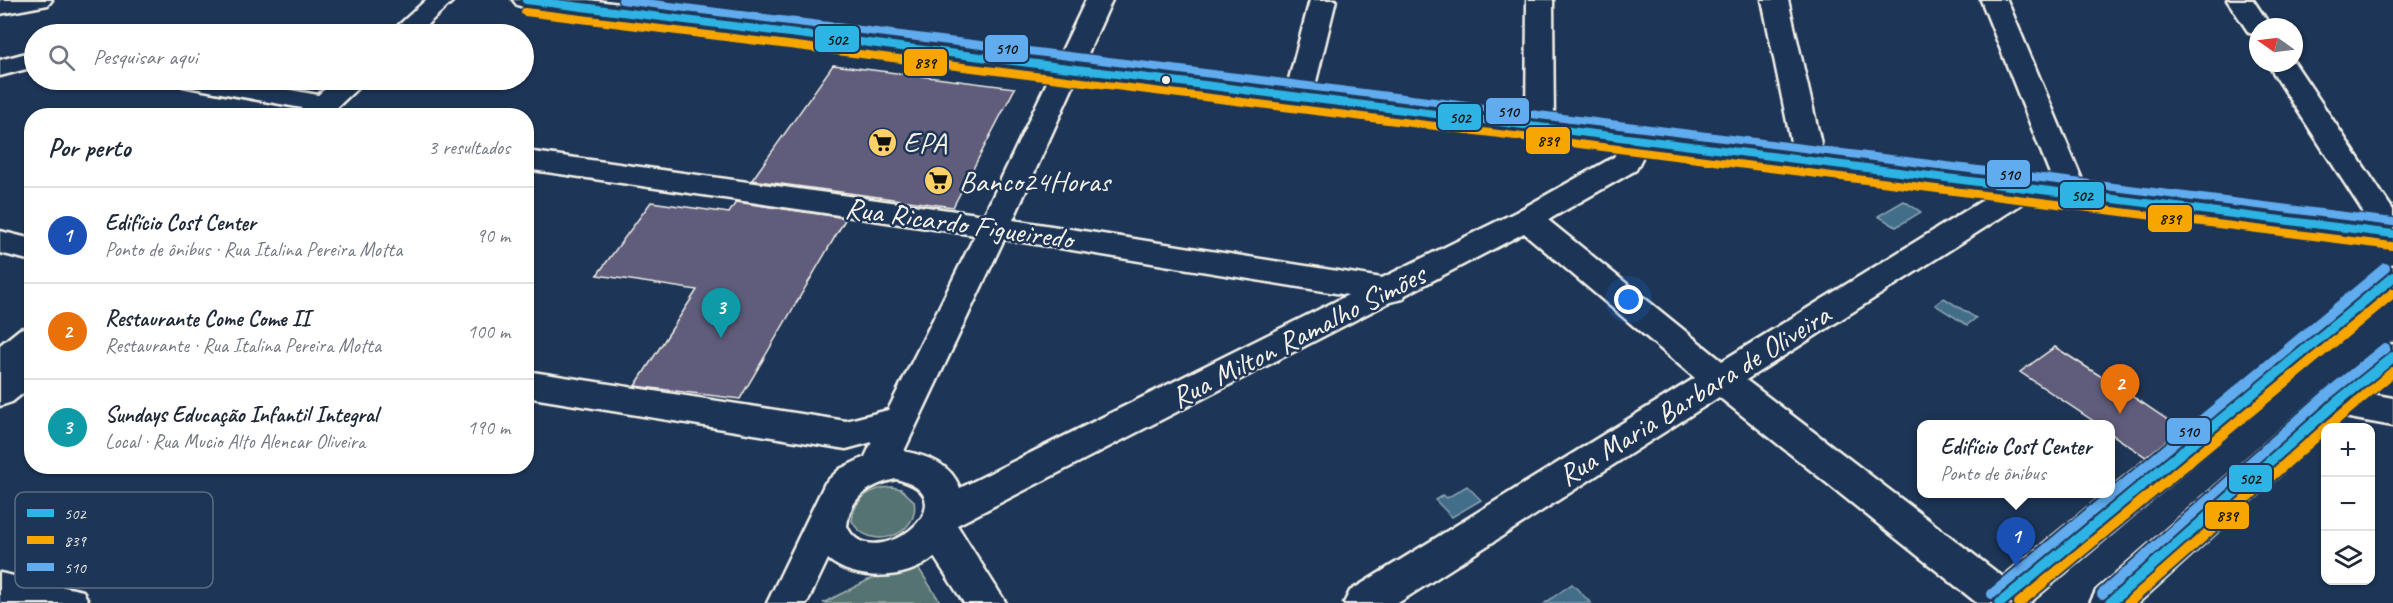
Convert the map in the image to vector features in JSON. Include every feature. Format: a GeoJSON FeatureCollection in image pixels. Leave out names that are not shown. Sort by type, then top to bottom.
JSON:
{"type":"FeatureCollection","features":[{"type":"Feature","properties":{"kind":"street"},"geometry":{"type":"LineString","coordinates":[[0,6],[39,0]]}},
{"type":"Feature","properties":{"kind":"street"},"geometry":{"type":"LineString","coordinates":[[413,24],[441,0]]}},
{"type":"Feature","properties":{"kind":"street"},"geometry":{"type":"LineString","coordinates":[[526,0],[2393,234]]}},
{"type":"Feature","properties":{"kind":"street"},"geometry":{"type":"LineString","coordinates":[[875,467],[902,420],[1099,0]]}},
{"type":"Feature","properties":{"kind":"street"},"geometry":{"type":"LineString","coordinates":[[1298,98],[1323,0]]}},
{"type":"Feature","properties":{"kind":"street"},"geometry":{"type":"LineString","coordinates":[[1540,0],[1540,128]]}},
{"type":"Feature","properties":{"kind":"street"},"geometry":{"type":"LineString","coordinates":[[1775,0],[1810,161]]}},
{"type":"Feature","properties":{"kind":"street"},"geometry":{"type":"LineString","coordinates":[[1994,0],[2073,194]]}},
{"type":"Feature","properties":{"kind":"street"},"geometry":{"type":"LineString","coordinates":[[2240,0],[2252,18]]}},
{"type":"Feature","properties":{"kind":"street"},"geometry":{"type":"LineString","coordinates":[[0,68],[24,62]]}},
{"type":"Feature","properties":{"kind":"street"},"geometry":{"type":"LineString","coordinates":[[2287,72],[2393,234]]}},
{"type":"Feature","properties":{"kind":"street"},"geometry":{"type":"LineString","coordinates":[[234,90],[309,108]]}},
{"type":"Feature","properties":{"kind":"street"},"geometry":{"type":"LineString","coordinates":[[319,108],[340,90]]}},
{"type":"Feature","properties":{"kind":"street","name":"Rua Milton Ramalho Simões"},"geometry":{"type":"LineString","coordinates":[[941,522],[1527,219],[1626,163],[1637,140]]}},
{"type":"Feature","properties":{"kind":"street","name":"Rua Ricardo Figueiredo"},"geometry":{"type":"LineString","coordinates":[[534,161],[994,227],[1391,291]]}},
{"type":"Feature","properties":{"kind":"street","name":"Rua Maria Barbara de Oliveira"},"geometry":{"type":"LineString","coordinates":[[1364,603],[2025,188]]}},
{"type":"Feature","properties":{"kind":"street"},"geometry":{"type":"LineString","coordinates":[[1527,219],[1720,379],[2002,602],[2393,277]]}},
{"type":"Feature","properties":{"kind":"street"},"geometry":{"type":"LineString","coordinates":[[0,242],[24,248]]}},
{"type":"Feature","properties":{"kind":"street"},"geometry":{"type":"LineString","coordinates":[[0,363],[24,344]]}},
{"type":"Feature","properties":{"kind":"street"},"geometry":{"type":"LineString","coordinates":[[2110,603],[2337,402],[2393,357]]}},
{"type":"Feature","properties":{"kind":"street"},"geometry":{"type":"LineString","coordinates":[[0,393],[24,373]]}},
{"type":"Feature","properties":{"kind":"street"},"geometry":{"type":"LineString","coordinates":[[534,385],[846,435],[902,420]]}},
{"type":"Feature","properties":{"kind":"street"},"geometry":{"type":"LineString","coordinates":[[2337,402],[2393,412]]}},
{"type":"Feature","properties":{"kind":"street"},"geometry":{"type":"LineString","coordinates":[[846,435],[875,467]]}},
{"type":"Feature","properties":{"kind":"street"},"geometry":{"type":"LineString","coordinates":[[787,603],[828,517],[832,502],[841,488],[855,476],[875,467],[911,465],[935,478],[942,489],[945,501],[941,522],[926,542],[910,552],[874,560],[855,555],[840,546],[830,533],[828,517]]}},
{"type":"Feature","properties":{"kind":"street"},"geometry":{"type":"LineString","coordinates":[[941,522],[986,603]]}},
{"type":"Feature","properties":{"kind":"street"},"geometry":{"type":"LineString","coordinates":[[0,590],[69,603]]}},
{"type":"Feature","properties":{"kind":"green space"},"geometry":{"type":"Polygon","coordinates":[[[892,487],[901,489],[914,501],[914,513],[910,523],[902,531],[892,536],[880,538],[860,531],[852,521],[853,513],[860,500],[871,492],[892,487]]]}},
{"type":"Feature","properties":{"kind":"green space"},"geometry":{"type":"Polygon","coordinates":[[[912,558],[941,603],[823,603],[912,558]]]}},
{"type":"Feature","properties":{"kind":"water"},"geometry":{"type":"Polygon","coordinates":[[[1904,201],[1921,212],[1896,227],[1878,216],[1904,201]]]}},
{"type":"Feature","properties":{"kind":"water"},"geometry":{"type":"Polygon","coordinates":[[[1944,298],[1976,318],[1967,325],[1935,305],[1944,298]]]}},
{"type":"Feature","properties":{"kind":"water"},"geometry":{"type":"Polygon","coordinates":[[[1467,486],[1481,500],[1452,517],[1435,500],[1443,495],[1447,498],[1467,486]]]}},
{"type":"Feature","properties":{"kind":"water"},"geometry":{"type":"Polygon","coordinates":[[[1572,584],[1591,603],[1545,603],[1572,584]]]}},
{"type":"Feature","properties":{"kind":"building","name":"EPA"},"geometry":{"type":"Polygon","coordinates":[[[833,65],[1015,88],[953,207],[752,180],[833,65]]]}},
{"type":"Feature","properties":{"kind":"building"},"geometry":{"type":"Polygon","coordinates":[[[651,202],[729,213],[736,202],[846,218],[740,399],[635,386],[697,290],[597,275],[651,202]]]}},
{"type":"Feature","properties":{"kind":"building"},"geometry":{"type":"Polygon","coordinates":[[[2055,347],[2181,429],[2146,457],[2115,436],[2115,420],[2092,420],[2020,372],[2055,347]]]}},
{"type":"Feature","properties":{"kind":"transit line","name":"502"},"geometry":{"type":"LineString","coordinates":[[526,0],[2393,234]]}},
{"type":"Feature","properties":{"kind":"transit line","name":"510"},"geometry":{"type":"LineString","coordinates":[[622,0],[2393,222]]}},
{"type":"Feature","properties":{"kind":"transit line","name":"839"},"geometry":{"type":"LineString","coordinates":[[525,12],[2392,246]]}},
{"type":"Feature","properties":{"kind":"transit line","name":"510"},"geometry":{"type":"LineString","coordinates":[[2115,492],[2385,268]]}},
{"type":"Feature","properties":{"kind":"transit line","name":"502"},"geometry":{"type":"LineString","coordinates":[[2000,603],[2393,277]]}},
{"type":"Feature","properties":{"kind":"transit line","name":"839"},"geometry":{"type":"LineString","coordinates":[[2019,603],[2393,293]]}},
{"type":"Feature","properties":{"kind":"transit line","name":"510"},"geometry":{"type":"LineString","coordinates":[[2102,594],[2329,393],[2385,348]]}},
{"type":"Feature","properties":{"kind":"transit line","name":"502"},"geometry":{"type":"LineString","coordinates":[[2110,603],[2337,402],[2393,357]]}},
{"type":"Feature","properties":{"kind":"transit line","name":"839"},"geometry":{"type":"LineString","coordinates":[[2332,423],[2393,372]]}},
{"type":"Feature","properties":{"kind":"transit line","name":"839"},"geometry":{"type":"LineString","coordinates":[[2128,603],[2321,432]]}},
{"type":"Feature","properties":{"kind":"transit line","name":"510"},"geometry":{"type":"LineString","coordinates":[[1992,594],[2108,498]]}},
{"type":"Feature","properties":{"kind":"place","name":"EPA"},"geometry":{"type":"Point","coordinates":[882,142]}},
{"type":"Feature","properties":{"kind":"place","name":"Banco24Horas"},"geometry":{"type":"Point","coordinates":[938,181]}},
{"type":"Feature","properties":{"kind":"place","name":"Sundays Educação Infantil Integral"},"geometry":{"type":"Point","coordinates":[721,338]}},
{"type":"Feature","properties":{"kind":"place","name":"Restaurante Come Come II"},"geometry":{"type":"Point","coordinates":[2120,414]}},
{"type":"Feature","properties":{"kind":"place","name":"Edifício Cost Center"},"geometry":{"type":"Point","coordinates":[2016,567]}}]}
